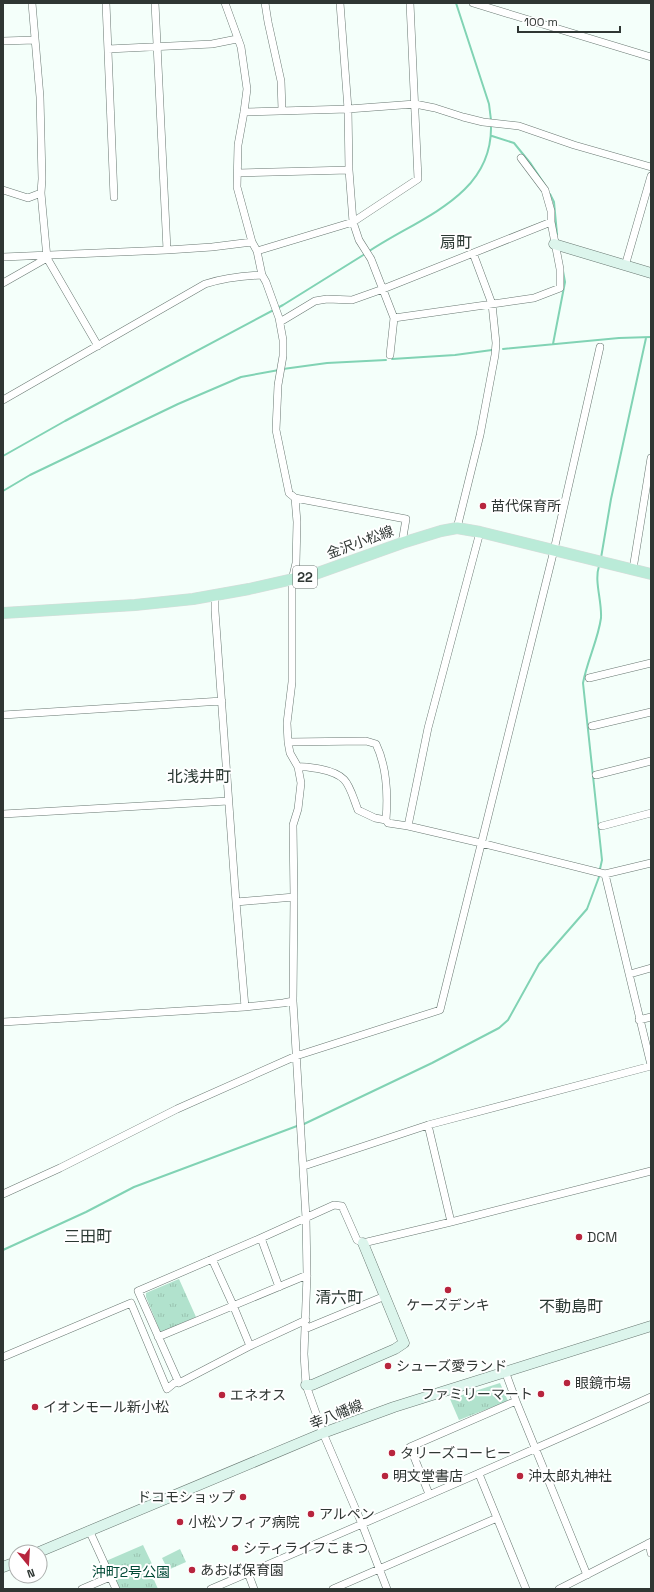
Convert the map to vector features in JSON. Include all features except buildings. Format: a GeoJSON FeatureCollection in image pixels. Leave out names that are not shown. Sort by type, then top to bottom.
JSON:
{"type":"FeatureCollection","features":[{"type":"Feature","properties":{"kind":"main road","name":"金沢小松線"},"geometry":{"type":"LineString","coordinates":[[3,613],[135,605],[215,595],[315,574],[402,543],[441,531],[457,528],[480,532],[651,574]]}},
{"type":"Feature","properties":{"kind":"street"},"geometry":{"type":"LineString","coordinates":[[32,3],[40,97],[41,193],[47,256],[98,346]]}},
{"type":"Feature","properties":{"kind":"street"},"geometry":{"type":"LineString","coordinates":[[106,3],[114,197]]}},
{"type":"Feature","properties":{"kind":"street"},"geometry":{"type":"LineString","coordinates":[[155,3],[167,250]]}},
{"type":"Feature","properties":{"kind":"street"},"geometry":{"type":"LineString","coordinates":[[225,3],[241,47],[247,89],[238,145],[238,174],[236,187],[252,242],[279,320],[283,340],[283,356],[278,385],[276,430],[289,493],[295,498],[406,519],[402,543]]}},
{"type":"Feature","properties":{"kind":"street"},"geometry":{"type":"LineString","coordinates":[[265,3],[281,81],[282,110]]}},
{"type":"Feature","properties":{"kind":"street"},"geometry":{"type":"LineString","coordinates":[[340,3],[348,109],[349,170],[353,222],[359,240],[371,259],[394,318],[390,355]]}},
{"type":"Feature","properties":{"kind":"street"},"geometry":{"type":"LineString","coordinates":[[256,251],[353,222],[418,178],[410,3]]}},
{"type":"Feature","properties":{"kind":"street"},"geometry":{"type":"LineString","coordinates":[[473,3],[651,57]]}},
{"type":"Feature","properties":{"kind":"street"},"geometry":{"type":"LineString","coordinates":[[108,49],[212,44],[237,39]]}},
{"type":"Feature","properties":{"kind":"street"},"geometry":{"type":"LineString","coordinates":[[3,41],[35,40]]}},
{"type":"Feature","properties":{"kind":"street"},"geometry":{"type":"LineString","coordinates":[[244,112],[348,109],[415,104],[435,108],[483,122],[519,126],[574,145],[651,167]]}},
{"type":"Feature","properties":{"kind":"street"},"geometry":{"type":"LineString","coordinates":[[394,318],[534,298],[560,288],[560,269],[554,244],[551,211],[545,190],[521,158]]}},
{"type":"Feature","properties":{"kind":"street"},"geometry":{"type":"LineString","coordinates":[[238,174],[349,170]]}},
{"type":"Feature","properties":{"kind":"street"},"geometry":{"type":"LineString","coordinates":[[625,266],[651,176]]}},
{"type":"Feature","properties":{"kind":"street"},"geometry":{"type":"LineString","coordinates":[[3,190],[28,198],[41,193]]}},
{"type":"Feature","properties":{"kind":"street"},"geometry":{"type":"LineString","coordinates":[[279,320],[315,301],[326,299],[352,300],[383,290],[551,222]]}},
{"type":"Feature","properties":{"kind":"street"},"geometry":{"type":"LineString","coordinates":[[3,257],[167,250],[212,247],[252,242]]}},
{"type":"Feature","properties":{"kind":"street"},"geometry":{"type":"LineString","coordinates":[[554,244],[651,274]]}},
{"type":"Feature","properties":{"kind":"street"},"geometry":{"type":"LineString","coordinates":[[457,528],[480,435],[496,343],[492,304],[473,253]]}},
{"type":"Feature","properties":{"kind":"street"},"geometry":{"type":"LineString","coordinates":[[3,283],[47,256]]}},
{"type":"Feature","properties":{"kind":"street"},"geometry":{"type":"LineString","coordinates":[[3,400],[205,284],[218,280],[244,276],[264,278]]}},
{"type":"Feature","properties":{"kind":"street"},"geometry":{"type":"LineString","coordinates":[[3,1194],[60,1168],[177,1109],[296,1056],[440,1010],[554,550],[600,347]]}},
{"type":"Feature","properties":{"kind":"street"},"geometry":{"type":"LineString","coordinates":[[633,569],[648,494],[651,458]]}},
{"type":"Feature","properties":{"kind":"street"},"geometry":{"type":"LineString","coordinates":[[295,498],[297,522],[296,556],[292,580],[292,682],[287,722],[290,753],[298,767],[301,783],[298,809],[293,825],[293,1001],[306,1218],[307,1275],[304,1354],[306,1385],[323,1433],[362,1524],[387,1589]]}},
{"type":"Feature","properties":{"kind":"street"},"geometry":{"type":"LineString","coordinates":[[408,826],[428,728],[480,532]]}},
{"type":"Feature","properties":{"kind":"street"},"geometry":{"type":"LineString","coordinates":[[215,595],[228,801],[245,1006]]}},
{"type":"Feature","properties":{"kind":"street"},"geometry":{"type":"LineString","coordinates":[[589,678],[651,663]]}},
{"type":"Feature","properties":{"kind":"street"},"geometry":{"type":"LineString","coordinates":[[3,715],[222,700]]}},
{"type":"Feature","properties":{"kind":"street"},"geometry":{"type":"LineString","coordinates":[[592,726],[651,712]]}},
{"type":"Feature","properties":{"kind":"street"},"geometry":{"type":"LineString","coordinates":[[288,742],[366,741],[376,744],[381,756],[384,771],[386,820]]}},
{"type":"Feature","properties":{"kind":"street"},"geometry":{"type":"LineString","coordinates":[[596,775],[651,761]]}},
{"type":"Feature","properties":{"kind":"street"},"geometry":{"type":"LineString","coordinates":[[298,767],[304,766],[343,776],[358,810],[375,818],[386,820],[388,823],[408,826],[481,843],[605,874],[651,864]]}},
{"type":"Feature","properties":{"kind":"street"},"geometry":{"type":"LineString","coordinates":[[3,814],[228,801]]}},
{"type":"Feature","properties":{"kind":"street"},"geometry":{"type":"LineString","coordinates":[[602,826],[651,813]]}},
{"type":"Feature","properties":{"kind":"street"},"geometry":{"type":"LineString","coordinates":[[304,1166],[428,1125],[651,1065],[605,874]]}},
{"type":"Feature","properties":{"kind":"street"},"geometry":{"type":"LineString","coordinates":[[236,902],[294,897]]}},
{"type":"Feature","properties":{"kind":"street"},"geometry":{"type":"LineString","coordinates":[[630,974],[651,968]]}},
{"type":"Feature","properties":{"kind":"street"},"geometry":{"type":"LineString","coordinates":[[3,1022],[245,1006],[293,1001]]}},
{"type":"Feature","properties":{"kind":"street"},"geometry":{"type":"LineString","coordinates":[[639,1020],[651,1017]]}},
{"type":"Feature","properties":{"kind":"street"},"geometry":{"type":"LineString","coordinates":[[428,1125],[451,1222]]}},
{"type":"Feature","properties":{"kind":"street"},"geometry":{"type":"LineString","coordinates":[[362,1243],[651,1171]]}},
{"type":"Feature","properties":{"kind":"street"},"geometry":{"type":"LineString","coordinates":[[306,1320],[250,1346],[179,1383],[138,1291],[334,1205],[342,1206],[357,1240],[362,1243],[404,1343],[395,1349],[319,1382],[306,1385]]}},
{"type":"Feature","properties":{"kind":"street"},"geometry":{"type":"LineString","coordinates":[[261,1238],[278,1287]]}},
{"type":"Feature","properties":{"kind":"street"},"geometry":{"type":"LineString","coordinates":[[212,1259],[250,1346]]}},
{"type":"Feature","properties":{"kind":"street"},"geometry":{"type":"LineString","coordinates":[[158,1337],[307,1275]]}},
{"type":"Feature","properties":{"kind":"street"},"geometry":{"type":"LineString","coordinates":[[305,1329],[385,1296]]}},
{"type":"Feature","properties":{"kind":"street"},"geometry":{"type":"LineString","coordinates":[[3,1357],[131,1303],[167,1389],[178,1380]]}},
{"type":"Feature","properties":{"kind":"street","name":"幸八幡線"},"geometry":{"type":"LineString","coordinates":[[48,1548],[323,1433],[394,1406],[651,1326]]}},
{"type":"Feature","properties":{"kind":"street"},"geometry":{"type":"LineString","coordinates":[[505,1371],[587,1575]]}},
{"type":"Feature","properties":{"kind":"street"},"geometry":{"type":"LineString","coordinates":[[211,1589],[429,1494],[479,1474],[651,1397]]}},
{"type":"Feature","properties":{"kind":"street"},"geometry":{"type":"LineString","coordinates":[[429,1494],[410,1447],[516,1401]]}},
{"type":"Feature","properties":{"kind":"street"},"geometry":{"type":"LineString","coordinates":[[479,1474],[526,1589]]}},
{"type":"Feature","properties":{"kind":"street"},"geometry":{"type":"LineString","coordinates":[[333,1589],[497,1518]]}},
{"type":"Feature","properties":{"kind":"street"},"geometry":{"type":"LineString","coordinates":[[89,1530],[116,1589]]}},
{"type":"Feature","properties":{"kind":"street"},"geometry":{"type":"LineString","coordinates":[[559,1589],[650,1542],[651,1553]]}},
{"type":"Feature","properties":{"kind":"street"},"geometry":{"type":"LineString","coordinates":[[248,1573],[254,1589]]}},
{"type":"Feature","properties":{"kind":"street"},"geometry":{"type":"LineString","coordinates":[[82,1589],[110,1577]]}},
{"type":"Feature","properties":{"kind":"green space"},"geometry":{"type":"Polygon","coordinates":[[[179,1279],[196,1317],[164,1331],[160,1331],[146,1297],[146,1293],[179,1279]]]}},
{"type":"Feature","properties":{"kind":"green space"},"geometry":{"type":"Polygon","coordinates":[[[500,1383],[508,1401],[459,1420],[450,1399],[500,1383]]]}},
{"type":"Feature","properties":{"kind":"green space","name":"沖町2号公園"},"geometry":{"type":"Polygon","coordinates":[[[143,1545],[152,1564],[148,1566],[158,1589],[119,1589],[106,1561],[143,1545]]]}},
{"type":"Feature","properties":{"kind":"green space"},"geometry":{"type":"Polygon","coordinates":[[[180,1549],[186,1562],[168,1570],[162,1558],[180,1549]]]}},
{"type":"Feature","properties":{"kind":"waterway"},"geometry":{"type":"LineString","coordinates":[[456,3],[489,104],[491,120]]}},
{"type":"Feature","properties":{"kind":"waterway"},"geometry":{"type":"LineString","coordinates":[[368,252],[449,203],[466,188],[480,170],[488,150],[491,125]]}},
{"type":"Feature","properties":{"kind":"waterway"},"geometry":{"type":"LineString","coordinates":[[492,136],[514,143],[531,164],[545,185]]}},
{"type":"Feature","properties":{"kind":"waterway"},"geometry":{"type":"LineString","coordinates":[[550,194],[554,202],[557,234]]}},
{"type":"Feature","properties":{"kind":"waterway"},"geometry":{"type":"LineString","coordinates":[[3,456],[65,421],[283,305],[365,254]]}},
{"type":"Feature","properties":{"kind":"waterway"},"geometry":{"type":"LineString","coordinates":[[553,344],[565,282],[563,271]]}},
{"type":"Feature","properties":{"kind":"waterway"},"geometry":{"type":"LineString","coordinates":[[503,349],[619,338],[651,337]]}},
{"type":"Feature","properties":{"kind":"waterway"},"geometry":{"type":"LineString","coordinates":[[601,558],[611,499],[646,338]]}},
{"type":"Feature","properties":{"kind":"waterway"},"geometry":{"type":"LineString","coordinates":[[392,359],[455,355],[492,350]]}},
{"type":"Feature","properties":{"kind":"waterway"},"geometry":{"type":"LineString","coordinates":[[283,369],[327,363],[386,360]]}},
{"type":"Feature","properties":{"kind":"waterway"},"geometry":{"type":"LineString","coordinates":[[3,491],[30,475],[178,404],[241,377],[279,370]]}},
{"type":"Feature","properties":{"kind":"waterway"},"geometry":{"type":"LineString","coordinates":[[599,566],[597,578],[601,618],[583,683],[602,860],[600,869]]}},
{"type":"Feature","properties":{"kind":"waterway"},"geometry":{"type":"LineString","coordinates":[[304,1124],[432,1063],[499,1028],[508,1020],[539,964],[587,909],[599,877]]}},
{"type":"Feature","properties":{"kind":"waterway"},"geometry":{"type":"LineString","coordinates":[[3,1250],[86,1212],[134,1187],[297,1126]]}},
{"type":"Feature","properties":{"kind":"place","name":"苗代保育所"},"geometry":{"type":"Point","coordinates":[483,506]}},
{"type":"Feature","properties":{"kind":"place","name":"DCM"},"geometry":{"type":"Point","coordinates":[579,1237]}},
{"type":"Feature","properties":{"kind":"place","name":"ケーズデンキ"},"geometry":{"type":"Point","coordinates":[448,1290]}},
{"type":"Feature","properties":{"kind":"place","name":"シューズ愛ランド"},"geometry":{"type":"Point","coordinates":[388,1366]}},
{"type":"Feature","properties":{"kind":"place","name":"眼鏡市場"},"geometry":{"type":"Point","coordinates":[567,1383]}},
{"type":"Feature","properties":{"kind":"place","name":"ファミリーマート"},"geometry":{"type":"Point","coordinates":[541,1394]}},
{"type":"Feature","properties":{"kind":"place","name":"エネオス"},"geometry":{"type":"Point","coordinates":[222,1395]}},
{"type":"Feature","properties":{"kind":"place","name":"イオンモール新小松"},"geometry":{"type":"Point","coordinates":[35,1407]}},
{"type":"Feature","properties":{"kind":"place","name":"タリーズコーヒー"},"geometry":{"type":"Point","coordinates":[392,1453]}},
{"type":"Feature","properties":{"kind":"place","name":"明文堂書店"},"geometry":{"type":"Point","coordinates":[385,1476]}},
{"type":"Feature","properties":{"kind":"place","name":"沖太郎丸神社"},"geometry":{"type":"Point","coordinates":[520,1476]}},
{"type":"Feature","properties":{"kind":"place","name":"ドコモショップ"},"geometry":{"type":"Point","coordinates":[243,1497]}},
{"type":"Feature","properties":{"kind":"place","name":"アルペン"},"geometry":{"type":"Point","coordinates":[311,1514]}},
{"type":"Feature","properties":{"kind":"place","name":"小松ソフィア病院"},"geometry":{"type":"Point","coordinates":[180,1522]}},
{"type":"Feature","properties":{"kind":"place","name":"シティライフこまつ"},"geometry":{"type":"Point","coordinates":[235,1548]}},
{"type":"Feature","properties":{"kind":"place","name":"あおば保育園"},"geometry":{"type":"Point","coordinates":[192,1570]}},
{"type":"Feature","properties":{"kind":"district","name":"扇町"},"geometry":{"type":"Point","coordinates":[456,242]}},
{"type":"Feature","properties":{"kind":"district","name":"北浅井町"},"geometry":{"type":"Point","coordinates":[199,776]}},
{"type":"Feature","properties":{"kind":"district","name":"三田町"},"geometry":{"type":"Point","coordinates":[88,1236]}},
{"type":"Feature","properties":{"kind":"district","name":"清六町"},"geometry":{"type":"Point","coordinates":[339,1297]}},
{"type":"Feature","properties":{"kind":"district","name":"不動島町"},"geometry":{"type":"Point","coordinates":[571,1306]}}]}
